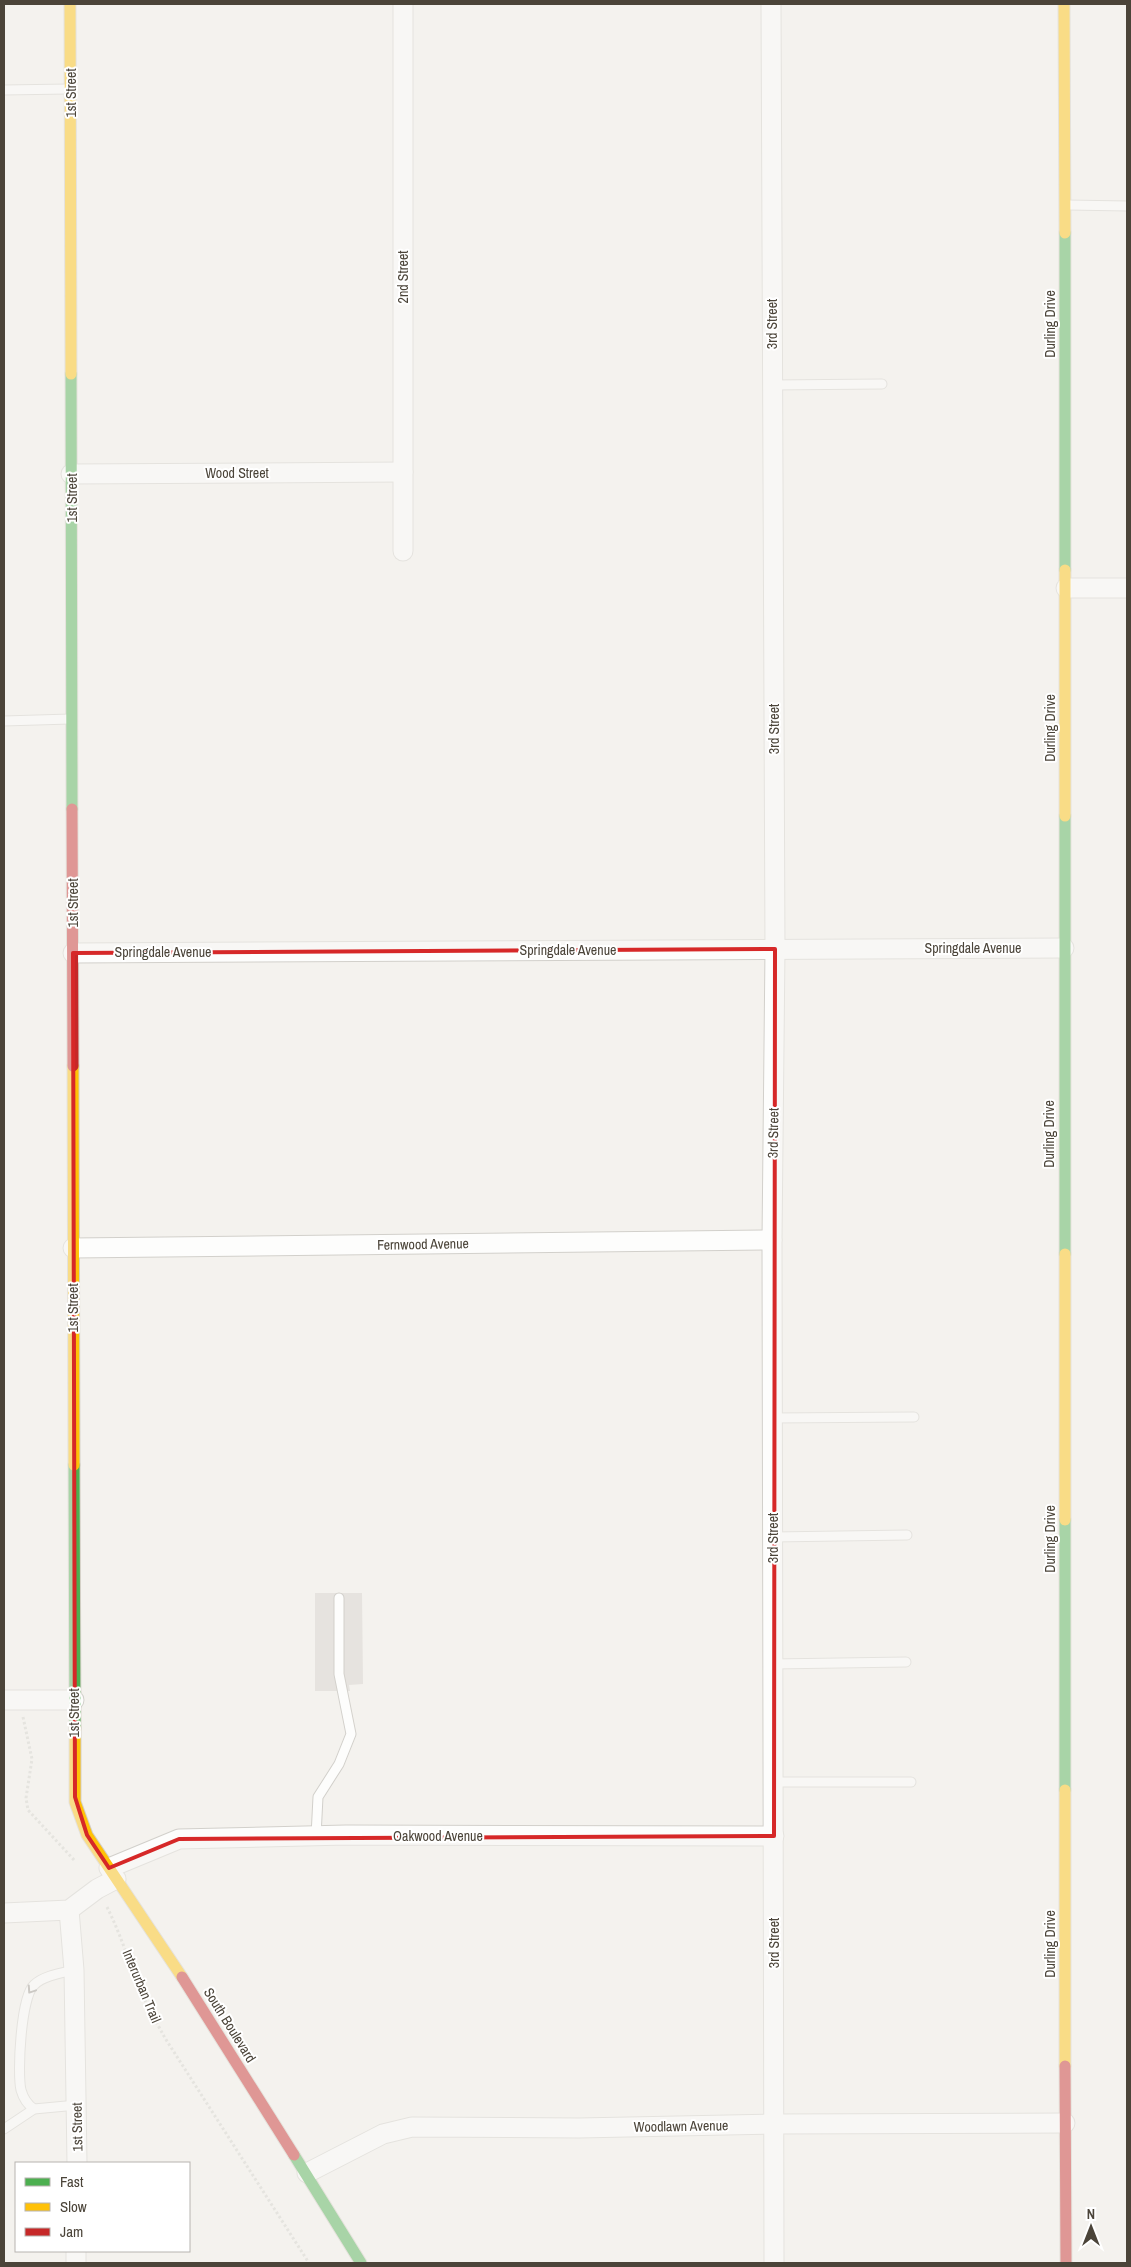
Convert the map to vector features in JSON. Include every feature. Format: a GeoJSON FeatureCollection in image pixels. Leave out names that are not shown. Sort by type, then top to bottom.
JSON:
{"type":"FeatureCollection","features":[{"type":"Feature","properties":{"kind":"street","name":"1st Street"},"geometry":{"type":"LineString","coordinates":[[70,4],[75,1802]]}},
{"type":"Feature","properties":{"kind":"street","name":"2nd Street"},"geometry":{"type":"LineString","coordinates":[[403,4],[403,551]]}},
{"type":"Feature","properties":{"kind":"street","name":"3rd Street"},"geometry":{"type":"LineString","coordinates":[[771,4],[775,949],[772,1240],[774,2263]]}},
{"type":"Feature","properties":{"kind":"street","name":"Durling Drive"},"geometry":{"type":"LineString","coordinates":[[1064,4],[1066,2263]]}},
{"type":"Feature","properties":{"kind":"street","name":"Wood Street"},"geometry":{"type":"LineString","coordinates":[[71,474],[403,472]]}},
{"type":"Feature","properties":{"kind":"street"},"geometry":{"type":"LineString","coordinates":[[1066,588],[1127,588]]}},
{"type":"Feature","properties":{"kind":"street","name":"Springdale Avenue"},"geometry":{"type":"LineString","coordinates":[[73,953],[1064,948]]}},
{"type":"Feature","properties":{"kind":"street","name":"Fernwood Avenue"},"geometry":{"type":"LineString","coordinates":[[73,1248],[772,1240]]}},
{"type":"Feature","properties":{"kind":"street"},"geometry":{"type":"LineString","coordinates":[[11,1700],[74,1700]]}},
{"type":"Feature","properties":{"kind":"street","name":"South Boulevard"},"geometry":{"type":"LineString","coordinates":[[75,1802],[88,1835],[195,1996],[361,2263]]}},
{"type":"Feature","properties":{"kind":"street","name":"Oakwood Avenue"},"geometry":{"type":"LineString","coordinates":[[69,1910],[113,1874],[179,1838],[316,1836],[774,1836]]}},
{"type":"Feature","properties":{"kind":"street","name":"1st Street"},"geometry":{"type":"LineString","coordinates":[[69,1910],[74,1970],[77,2162]]}},
{"type":"Feature","properties":{"kind":"street"},"geometry":{"type":"LineString","coordinates":[[4,1913],[69,1910]]}},
{"type":"Feature","properties":{"kind":"street","name":"Woodlawn Avenue"},"geometry":{"type":"LineString","coordinates":[[307,2174],[383,2134],[412,2128],[1066,2123]]}},
{"type":"Feature","properties":{"kind":"lane"},"geometry":{"type":"LineString","coordinates":[[4,90],[70,89]]}},
{"type":"Feature","properties":{"kind":"lane"},"geometry":{"type":"LineString","coordinates":[[1065,205],[1127,206]]}},
{"type":"Feature","properties":{"kind":"lane"},"geometry":{"type":"LineString","coordinates":[[772,385],[882,384]]}},
{"type":"Feature","properties":{"kind":"lane"},"geometry":{"type":"LineString","coordinates":[[4,721],[72,719]]}},
{"type":"Feature","properties":{"kind":"lane"},"geometry":{"type":"LineString","coordinates":[[772,1418],[914,1417]]}},
{"type":"Feature","properties":{"kind":"lane"},"geometry":{"type":"LineString","coordinates":[[773,1537],[907,1536]]}},
{"type":"Feature","properties":{"kind":"lane"},"geometry":{"type":"LineString","coordinates":[[316,1836],[318,1797],[339,1764],[351,1734],[339,1674],[339,1598]]}},
{"type":"Feature","properties":{"kind":"lane"},"geometry":{"type":"LineString","coordinates":[[773,1664],[906,1662]]}},
{"type":"Feature","properties":{"kind":"lane"},"geometry":{"type":"LineString","coordinates":[[773,1782],[911,1782]]}},
{"type":"Feature","properties":{"kind":"lane"},"geometry":{"type":"LineString","coordinates":[[34,2109],[29,2105],[22,2092],[19,2079],[23,2015],[27,1996],[33,1985],[45,1978],[74,1970]]}},
{"type":"Feature","properties":{"kind":"lane"},"geometry":{"type":"LineString","coordinates":[[4,2129],[34,2109],[77,2105]]}},
{"type":"Feature","properties":{"kind":"path"},"geometry":{"type":"LineString","coordinates":[[11,1700],[31,1750],[32,1759],[26,1798],[28,1810],[79,1865]]}},
{"type":"Feature","properties":{"kind":"path","name":"Interurban Trail"},"geometry":{"type":"LineString","coordinates":[[97,1888],[118,1931],[147,2005],[165,2038],[309,2263]]}},
{"type":"Feature","properties":{"kind":"highlighted area"},"geometry":{"type":"Polygon","coordinates":[[[775,949],[774,1836],[179,1839],[109,1868],[87,1835],[75,1797],[73,953],[775,949]]]}},
{"type":"Feature","properties":{"kind":"shaded area"},"geometry":{"type":"Polygon","coordinates":[[[315,1593],[362,1593],[363,1684],[349,1685],[350,1691],[315,1691],[315,1593]]]}},
{"type":"Feature","properties":{"kind":"traffic: fast"},"geometry":{"type":"LineString","coordinates":[[1065,233],[1065,570]]}},
{"type":"Feature","properties":{"kind":"traffic: fast"},"geometry":{"type":"LineString","coordinates":[[71,374],[72,809]]}},
{"type":"Feature","properties":{"kind":"traffic: fast"},"geometry":{"type":"LineString","coordinates":[[1065,816],[1065,1254]]}},
{"type":"Feature","properties":{"kind":"traffic: fast"},"geometry":{"type":"LineString","coordinates":[[74,1465],[75,1728]]}},
{"type":"Feature","properties":{"kind":"traffic: fast"},"geometry":{"type":"LineString","coordinates":[[1065,1520],[1065,1790]]}},
{"type":"Feature","properties":{"kind":"traffic: fast"},"geometry":{"type":"LineString","coordinates":[[294,2155],[361,2263]]}},
{"type":"Feature","properties":{"kind":"traffic: slow"},"geometry":{"type":"LineString","coordinates":[[70,4],[71,374]]}},
{"type":"Feature","properties":{"kind":"traffic: slow"},"geometry":{"type":"LineString","coordinates":[[1064,4],[1065,233]]}},
{"type":"Feature","properties":{"kind":"traffic: slow"},"geometry":{"type":"LineString","coordinates":[[1065,570],[1065,816]]}},
{"type":"Feature","properties":{"kind":"traffic: slow"},"geometry":{"type":"LineString","coordinates":[[73,1066],[74,1465]]}},
{"type":"Feature","properties":{"kind":"traffic: slow"},"geometry":{"type":"LineString","coordinates":[[1065,1254],[1065,1520]]}},
{"type":"Feature","properties":{"kind":"traffic: slow"},"geometry":{"type":"LineString","coordinates":[[75,1728],[75,1802],[87,1835],[182,1977]]}},
{"type":"Feature","properties":{"kind":"traffic: slow"},"geometry":{"type":"LineString","coordinates":[[1065,1790],[1065,2066]]}},
{"type":"Feature","properties":{"kind":"traffic: jam"},"geometry":{"type":"LineString","coordinates":[[72,809],[73,1066]]}},
{"type":"Feature","properties":{"kind":"traffic: jam"},"geometry":{"type":"LineString","coordinates":[[182,1977],[294,2155]]}},
{"type":"Feature","properties":{"kind":"traffic: jam"},"geometry":{"type":"LineString","coordinates":[[1065,2066],[1066,2263]]}}]}
